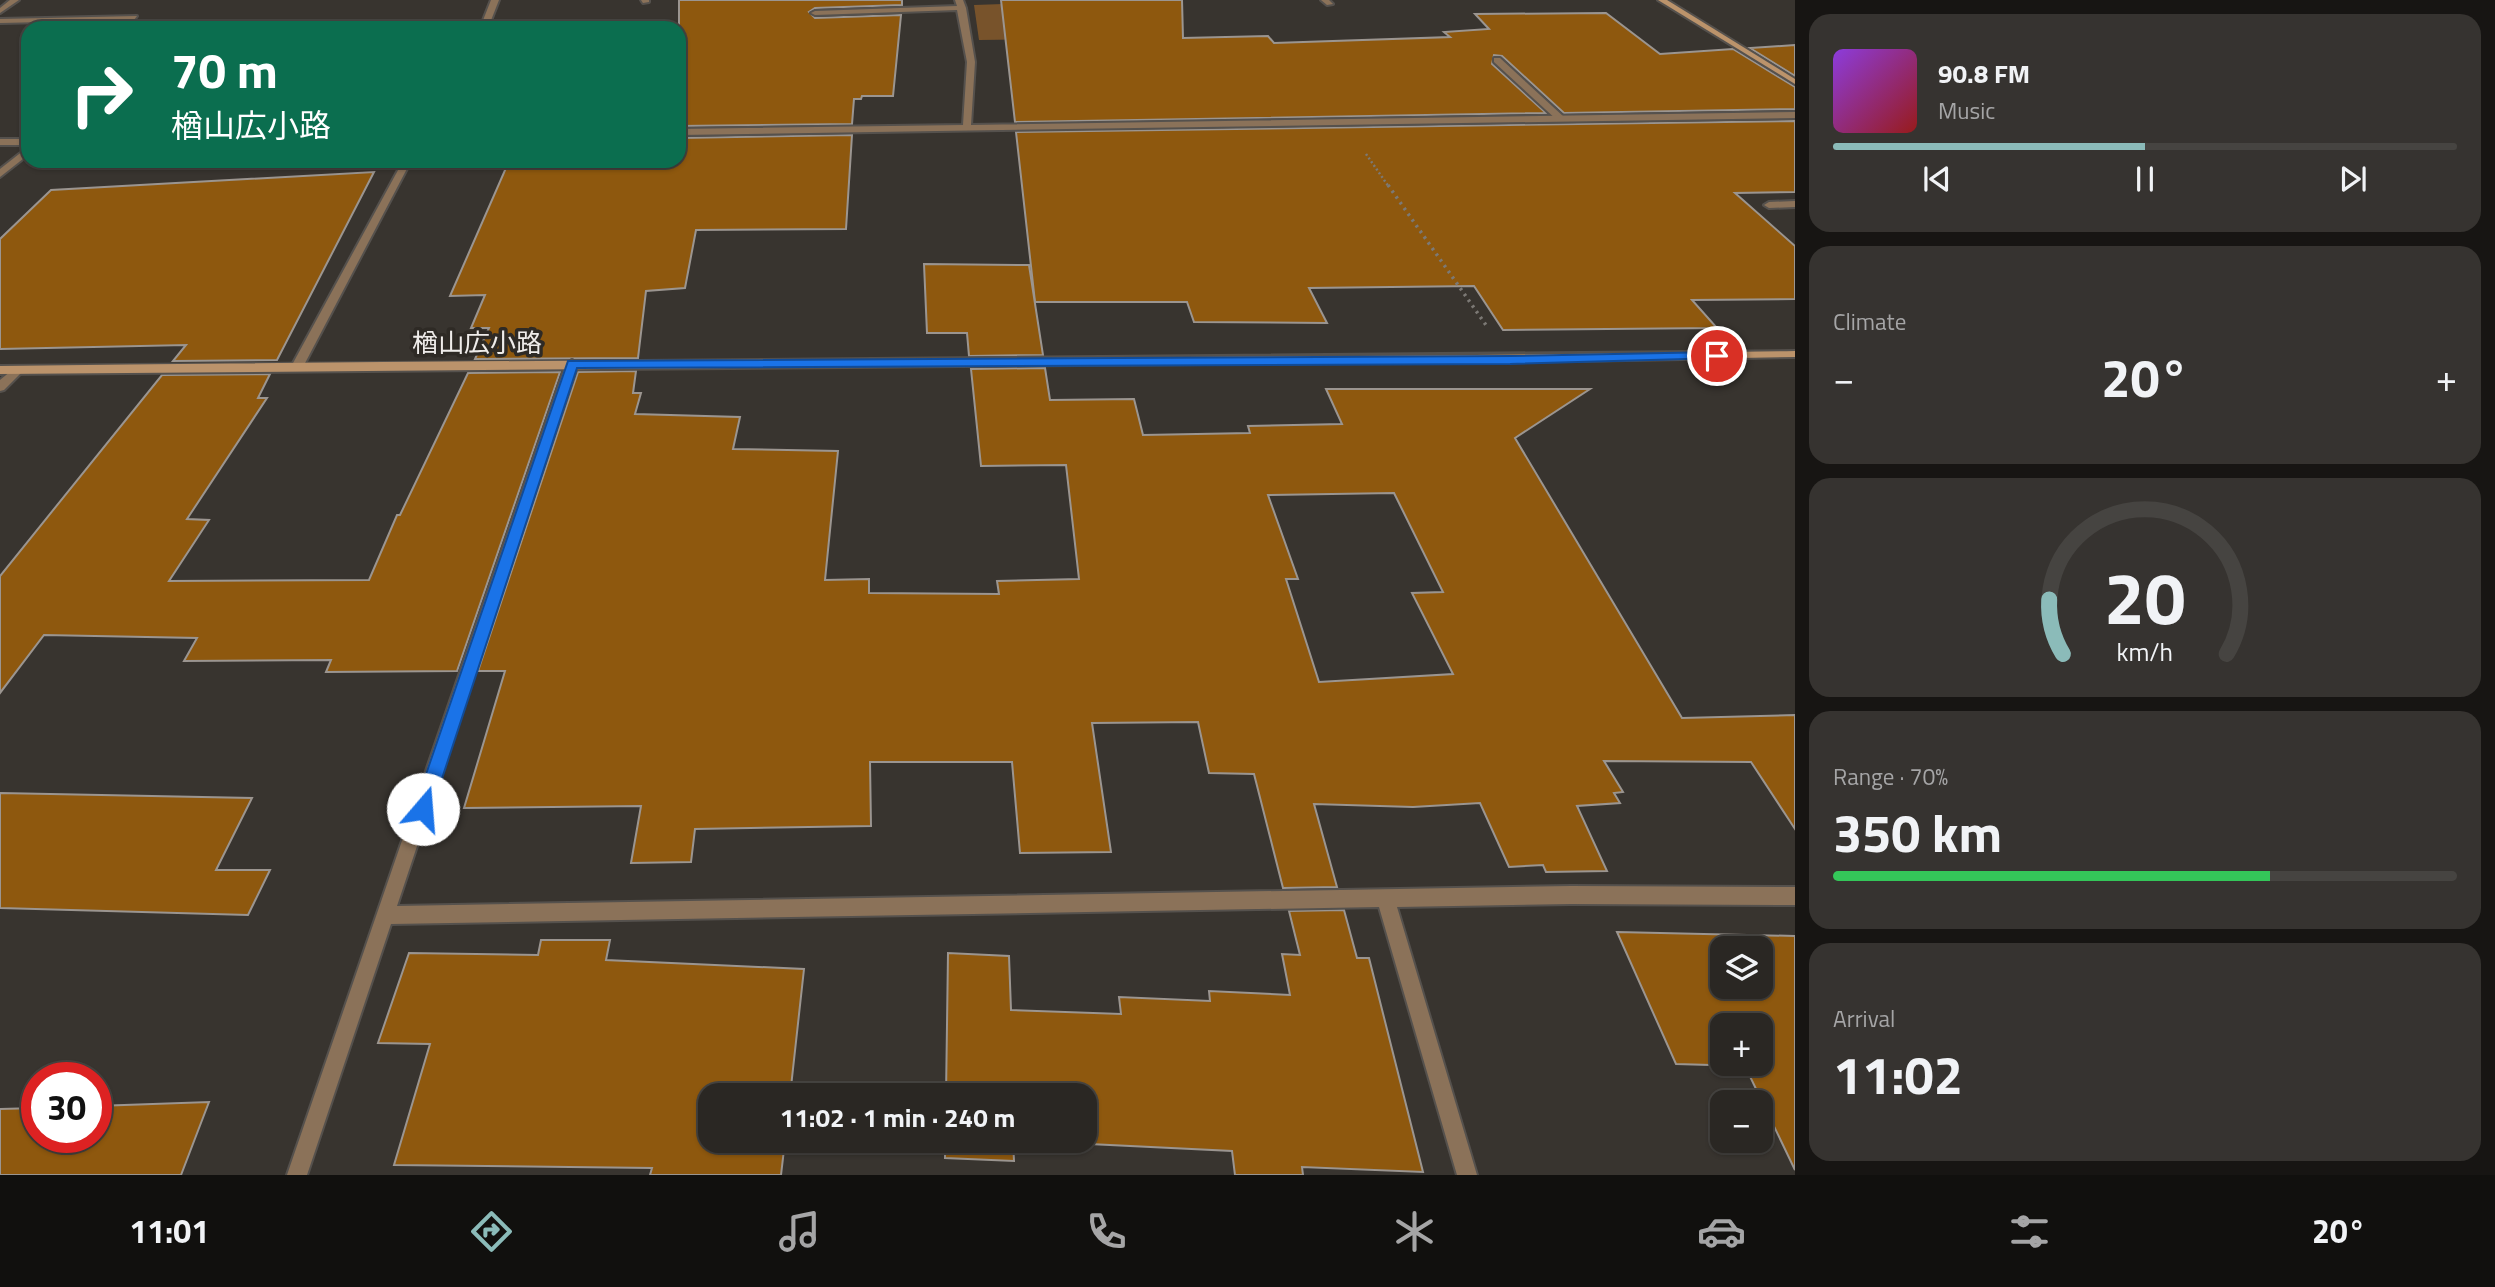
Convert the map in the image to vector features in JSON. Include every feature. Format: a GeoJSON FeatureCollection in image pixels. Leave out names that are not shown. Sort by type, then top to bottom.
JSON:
{"type":"FeatureCollection","features":[{"type":"Feature","properties":{"kind":"street"},"geometry":{"type":"LineString","coordinates":[[0,11],[15,0]]}},
{"type":"Feature","properties":{"kind":"street"},"geometry":{"type":"LineString","coordinates":[[487,21],[495,0]]}},
{"type":"Feature","properties":{"kind":"street"},"geometry":{"type":"LineString","coordinates":[[1662,0],[1795,82]]}},
{"type":"Feature","properties":{"kind":"street"},"geometry":{"type":"LineString","coordinates":[[815,13],[961,4],[971,62],[968,127]]}},
{"type":"Feature","properties":{"kind":"street"},"geometry":{"type":"LineString","coordinates":[[34,21],[134,18]]}},
{"type":"Feature","properties":{"kind":"street"},"geometry":{"type":"LineString","coordinates":[[0,22],[21,21]]}},
{"type":"Feature","properties":{"kind":"street"},"geometry":{"type":"LineString","coordinates":[[1497,60],[1561,119]]}},
{"type":"Feature","properties":{"kind":"street"},"geometry":{"type":"LineString","coordinates":[[686,132],[1795,115]]}},
{"type":"Feature","properties":{"kind":"street"},"geometry":{"type":"LineString","coordinates":[[0,142],[21,142]]}},
{"type":"Feature","properties":{"kind":"street"},"geometry":{"type":"LineString","coordinates":[[0,174],[21,156]]}},
{"type":"Feature","properties":{"kind":"street"},"geometry":{"type":"LineString","coordinates":[[298,365],[403,168]]}},
{"type":"Feature","properties":{"kind":"street"},"geometry":{"type":"LineString","coordinates":[[1769,205],[1795,204]]}},
{"type":"Feature","properties":{"kind":"street","name":"楢山広小路"},"geometry":{"type":"LineString","coordinates":[[0,370],[298,365],[1510,360],[1795,354]]}},
{"type":"Feature","properties":{"kind":"street"},"geometry":{"type":"LineString","coordinates":[[298,1175],[572,364]]}},
{"type":"Feature","properties":{"kind":"street"},"geometry":{"type":"LineString","coordinates":[[0,387],[17,370]]}},
{"type":"Feature","properties":{"kind":"street"},"geometry":{"type":"LineString","coordinates":[[387,915],[1571,895],[1795,896]]}},
{"type":"Feature","properties":{"kind":"street"},"geometry":{"type":"LineString","coordinates":[[1386,899],[1467,1175]]}},
{"type":"Feature","properties":{"kind":"path"},"geometry":{"type":"LineString","coordinates":[[1343,123],[1510,360]]}},
{"type":"Feature","properties":{"kind":"shaded area"},"geometry":{"type":"Polygon","coordinates":[[[1036,3],[1057,39],[979,40],[974,5],[1036,3]]]}},
{"type":"Feature","properties":{"kind":"building"},"geometry":{"type":"Polygon","coordinates":[[[679,0],[902,0],[902,5],[815,8],[809,12],[815,18],[901,15],[893,96],[862,96],[861,99],[854,99],[852,124],[686,126],[686,21],[679,21],[679,0]]]}},
{"type":"Feature","properties":{"kind":"building"},"geometry":{"type":"Polygon","coordinates":[[[1001,0],[1182,0],[1183,38],[1268,36],[1274,43],[1450,37],[1444,32],[1489,29],[1475,14],[1606,13],[1660,54],[1733,49],[1795,87],[1795,109],[1564,113],[1502,56],[1494,55],[1492,64],[1546,113],[1015,122],[1001,0]]]}},
{"type":"Feature","properties":{"kind":"building"},"geometry":{"type":"Polygon","coordinates":[[[1795,45],[1795,76],[1750,48],[1795,45]]]}},
{"type":"Feature","properties":{"kind":"building"},"geometry":{"type":"Polygon","coordinates":[[[1795,121],[1795,192],[1735,193],[1795,246],[1795,299],[1692,300],[1717,328],[1503,330],[1474,286],[1309,288],[1327,323],[1194,322],[1187,302],[1035,302],[1016,132],[1795,121]]]}},
{"type":"Feature","properties":{"kind":"building"},"geometry":{"type":"Polygon","coordinates":[[[852,135],[846,229],[696,230],[685,288],[646,291],[638,358],[475,359],[489,328],[471,328],[485,295],[450,296],[506,168],[686,168],[686,138],[852,135]]]}},
{"type":"Feature","properties":{"kind":"building"},"geometry":{"type":"Polygon","coordinates":[[[374,172],[277,360],[173,361],[186,345],[0,349],[0,239],[51,190],[374,172]]]}},
{"type":"Feature","properties":{"kind":"building"},"geometry":{"type":"Polygon","coordinates":[[[924,264],[1029,265],[1043,355],[969,356],[967,333],[927,333],[924,264]]]}},
{"type":"Feature","properties":{"kind":"building"},"geometry":{"type":"Polygon","coordinates":[[[1045,368],[1050,400],[1134,399],[1143,435],[1250,433],[1248,426],[1342,424],[1326,389],[1590,389],[1515,438],[1682,718],[1795,715],[1795,829],[1751,762],[1604,761],[1623,792],[1614,793],[1620,803],[1577,806],[1607,871],[1546,872],[1543,865],[1509,867],[1480,803],[1413,807],[1314,804],[1337,887],[1283,888],[1254,774],[1209,773],[1198,722],[1092,723],[1111,852],[1020,853],[1012,762],[870,762],[871,826],[695,829],[691,862],[631,863],[641,806],[464,808],[505,671],[478,671],[578,372],[636,371],[633,393],[641,393],[635,414],[740,417],[733,449],[838,451],[825,580],[869,579],[869,593],[999,594],[997,581],[1079,579],[1066,465],[981,466],[971,369],[1045,368]],[[1394,493],[1268,495],[1298,579],[1286,579],[1319,682],[1453,674],[1412,593],[1443,592],[1394,493]]]}},
{"type":"Feature","properties":{"kind":"building"},"geometry":{"type":"Polygon","coordinates":[[[560,372],[457,671],[326,672],[331,660],[184,661],[197,638],[44,635],[0,693],[0,576],[162,375],[270,374],[258,398],[267,398],[187,519],[209,520],[169,581],[369,580],[397,515],[400,515],[468,373],[560,372]]]}},
{"type":"Feature","properties":{"kind":"building"},"geometry":{"type":"Polygon","coordinates":[[[0,793],[252,798],[216,870],[270,870],[248,915],[0,908],[0,793]]]}},
{"type":"Feature","properties":{"kind":"building"},"geometry":{"type":"Polygon","coordinates":[[[1344,910],[1357,958],[1369,958],[1423,1172],[1302,1167],[1303,1175],[1235,1175],[1232,1151],[1097,1144],[1097,1083],[946,1083],[948,953],[1009,956],[1011,1010],[1121,1014],[1119,997],[1210,1001],[1209,991],[1290,995],[1282,954],[1300,955],[1289,911],[1344,910]]]}},
{"type":"Feature","properties":{"kind":"building"},"geometry":{"type":"Polygon","coordinates":[[[1617,932],[1795,936],[1795,1170],[1773,1124],[1773,1090],[1757,1090],[1750,1076],[1773,1076],[1773,1013],[1710,1013],[1710,1065],[1676,1064],[1617,932]]]}},
{"type":"Feature","properties":{"kind":"building"},"geometry":{"type":"Polygon","coordinates":[[[541,940],[610,940],[606,960],[804,969],[791,1083],[698,1083],[698,1153],[784,1153],[781,1175],[650,1175],[652,1168],[394,1165],[430,1044],[378,1043],[409,953],[538,955],[541,940]]]}},
{"type":"Feature","properties":{"kind":"building"},"geometry":{"type":"Polygon","coordinates":[[[209,1102],[181,1175],[0,1175],[0,1109],[21,1108],[21,1153],[112,1153],[112,1105],[209,1102]]]}},
{"type":"Feature","properties":{"kind":"building"},"geometry":{"type":"Polygon","coordinates":[[[945,1153],[1014,1153],[1014,1161],[945,1158],[945,1153]]]}},
{"type":"Feature","properties":{"kind":"route"},"geometry":{"type":"LineString","coordinates":[[423,809],[572,364],[1510,360],[1717,356]]}}]}
